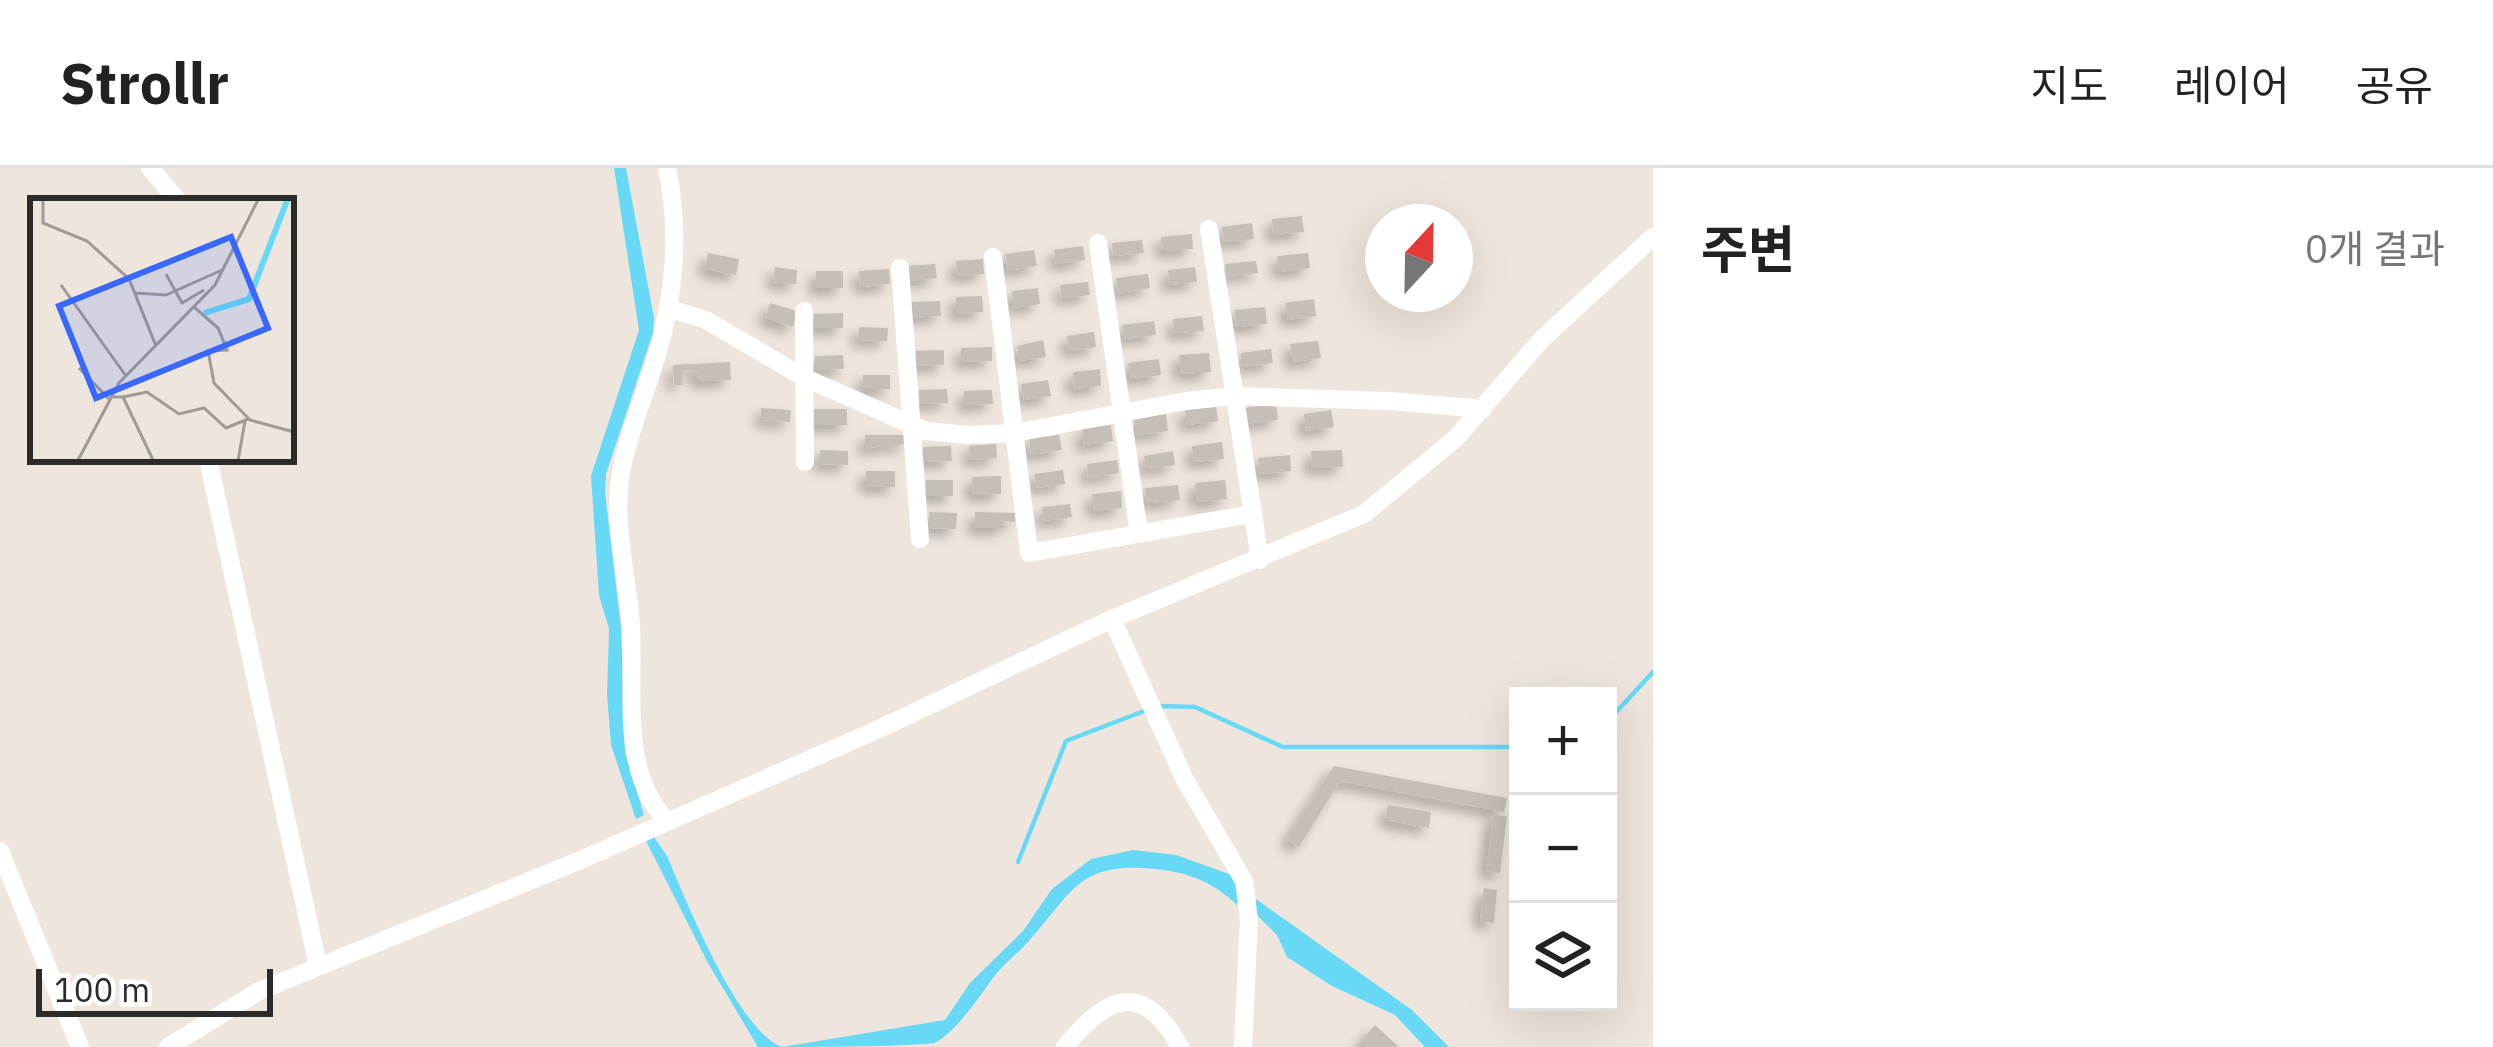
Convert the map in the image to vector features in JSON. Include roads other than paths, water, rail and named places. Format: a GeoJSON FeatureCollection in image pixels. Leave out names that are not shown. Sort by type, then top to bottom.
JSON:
{"type":"FeatureCollection","features":[{"type":"Feature","properties":{"kind":"street"},"geometry":{"type":"LineString","coordinates":[[150,168],[175,198]]}},
{"type":"Feature","properties":{"kind":"street"},"geometry":{"type":"LineString","coordinates":[[654,826],[654,807],[634,748],[632,632],[619,512],[625,454],[670,309],[675,231],[667,168]]}},
{"type":"Feature","properties":{"kind":"street"},"geometry":{"type":"LineString","coordinates":[[1209,229],[1260,560]]}},
{"type":"Feature","properties":{"kind":"street"},"geometry":{"type":"LineString","coordinates":[[168,1047],[240,1000],[551,872],[1112,619],[1364,514],[1430,462],[1542,339],[1653,236]]}},
{"type":"Feature","properties":{"kind":"street"},"geometry":{"type":"LineString","coordinates":[[1098,243],[1139,533]]}},
{"type":"Feature","properties":{"kind":"street"},"geometry":{"type":"LineString","coordinates":[[993,257],[1029,553],[1252,514]]}},
{"type":"Feature","properties":{"kind":"street"},"geometry":{"type":"LineString","coordinates":[[900,268],[920,539]]}},
{"type":"Feature","properties":{"kind":"street"},"geometry":{"type":"LineString","coordinates":[[670,309],[706,320],[805,378],[911,426],[968,435],[1014,433],[1234,396],[1483,409]]}},
{"type":"Feature","properties":{"kind":"street"},"geometry":{"type":"LineString","coordinates":[[804,311],[806,463]]}},
{"type":"Feature","properties":{"kind":"street"},"geometry":{"type":"LineString","coordinates":[[209,462],[318,966]]}},
{"type":"Feature","properties":{"kind":"street"},"geometry":{"type":"LineString","coordinates":[[1112,619],[1185,780],[1244,881],[1249,920],[1244,1047]]}},
{"type":"Feature","properties":{"kind":"street"},"geometry":{"type":"LineString","coordinates":[[0,851],[80,1047]]}},
{"type":"Feature","properties":{"kind":"street"},"geometry":{"type":"LineString","coordinates":[[1065,1047],[1090,1022],[1129,1002],[1142,1002],[1156,1010],[1180,1047]]}},
{"type":"Feature","properties":{"kind":"water"},"geometry":{"type":"Polygon","coordinates":[[[614,168],[626,168],[654,318],[606,474],[605,492],[621,628],[625,752],[644,815],[636,819],[611,745],[609,629],[599,595],[591,476],[639,330],[614,168]]]}},
{"type":"Feature","properties":{"kind":"water"},"geometry":{"type":"Polygon","coordinates":[[[654,837],[731,991],[765,1036],[782,1047],[758,1047],[708,963],[646,841],[654,837]]]}},
{"type":"Feature","properties":{"kind":"water"},"geometry":{"type":"Polygon","coordinates":[[[1133,850],[1176,855],[1232,875],[1240,890],[1237,905],[1209,884],[1178,873],[1108,870],[1079,884],[957,1025],[934,1043],[782,1047],[945,1020],[970,983],[1023,931],[1052,889],[1091,859],[1133,850]]]}},
{"type":"Feature","properties":{"kind":"water"},"geometry":{"type":"Polygon","coordinates":[[[1256,899],[1412,1010],[1449,1047],[1425,1047],[1395,1015],[1332,986],[1287,957],[1277,935],[1255,913],[1256,899]]]}},
{"type":"Feature","properties":{"kind":"waterway"},"geometry":{"type":"LineString","coordinates":[[1617,711],[1653,672]]}},
{"type":"Feature","properties":{"kind":"waterway"},"geometry":{"type":"LineString","coordinates":[[1157,706],[1195,707],[1283,747],[1509,747]]}},
{"type":"Feature","properties":{"kind":"waterway"},"geometry":{"type":"LineString","coordinates":[[1018,862],[1066,741],[1144,711]]}}]}
